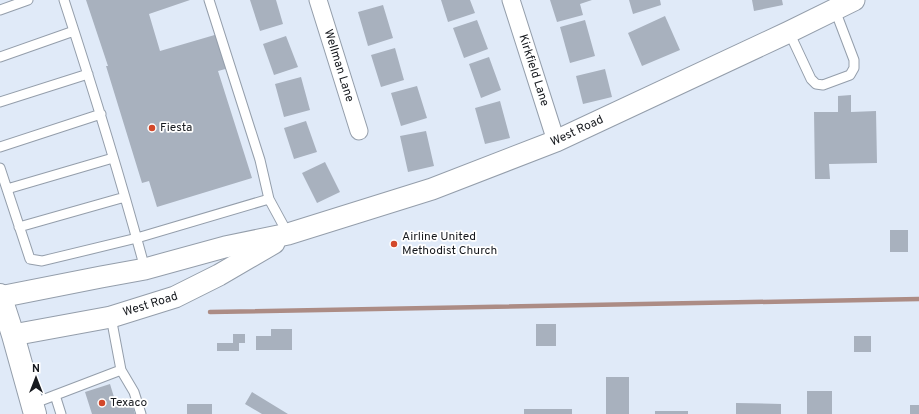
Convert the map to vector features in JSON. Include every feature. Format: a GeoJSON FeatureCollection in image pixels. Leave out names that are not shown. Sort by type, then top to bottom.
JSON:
{"type":"FeatureCollection","features":[{"type":"Feature","properties":{"kind":"main road"},"geometry":{"type":"LineString","coordinates":[[0,296],[6,336],[34,409]]}},
{"type":"Feature","properties":{"kind":"street","name":"Wellman Lane"},"geometry":{"type":"LineString","coordinates":[[318,0],[359,131]]}},
{"type":"Feature","properties":{"kind":"street","name":"Kirkfield Lane"},"geometry":{"type":"LineString","coordinates":[[511,0],[556,142]]}},
{"type":"Feature","properties":{"kind":"street","name":"West Road"},"geometry":{"type":"LineString","coordinates":[[0,296],[145,269],[225,247],[288,234],[432,190],[556,142],[854,0]]}},
{"type":"Feature","properties":{"kind":"street","name":"West Road"},"geometry":{"type":"LineString","coordinates":[[6,336],[111,317],[175,297],[219,275],[288,234]]}},
{"type":"Feature","properties":{"kind":"lane"},"geometry":{"type":"LineString","coordinates":[[0,10],[28,0]]}},
{"type":"Feature","properties":{"kind":"lane"},"geometry":{"type":"LineString","coordinates":[[64,0],[101,114],[145,269]]}},
{"type":"Feature","properties":{"kind":"lane"},"geometry":{"type":"LineString","coordinates":[[209,0],[260,160],[269,199],[288,234]]}},
{"type":"Feature","properties":{"kind":"lane"},"geometry":{"type":"LineString","coordinates":[[789,32],[810,79],[816,84],[823,85],[850,75],[854,68],[854,60],[835,10]]}},
{"type":"Feature","properties":{"kind":"lane"},"geometry":{"type":"LineString","coordinates":[[0,57],[74,31]]}},
{"type":"Feature","properties":{"kind":"lane"},"geometry":{"type":"LineString","coordinates":[[0,102],[88,74]]}},
{"type":"Feature","properties":{"kind":"lane"},"geometry":{"type":"LineString","coordinates":[[0,146],[101,114]]}},
{"type":"Feature","properties":{"kind":"lane"},"geometry":{"type":"LineString","coordinates":[[7,189],[114,158]]}},
{"type":"Feature","properties":{"kind":"lane"},"geometry":{"type":"LineString","coordinates":[[0,168],[30,259],[42,262],[137,238],[269,199]]}},
{"type":"Feature","properties":{"kind":"lane"},"geometry":{"type":"LineString","coordinates":[[19,227],[125,197]]}},
{"type":"Feature","properties":{"kind":"lane"},"geometry":{"type":"LineString","coordinates":[[111,317],[121,370],[134,392],[142,414]]}},
{"type":"Feature","properties":{"kind":"lane"},"geometry":{"type":"LineString","coordinates":[[34,409],[55,395],[121,370]]}},
{"type":"Feature","properties":{"kind":"lane"},"geometry":{"type":"LineString","coordinates":[[55,395],[61,414]]}},
{"type":"Feature","properties":{"kind":"building"},"geometry":{"type":"Polygon","coordinates":[[[86,0],[190,0],[149,14],[160,51],[218,34],[229,68],[218,71],[252,178],[157,207],[149,181],[142,183],[106,66],[108,66],[86,0]]]}},
{"type":"Feature","properties":{"kind":"building"},"geometry":{"type":"Polygon","coordinates":[[[250,0],[276,0],[283,24],[260,31],[250,0]]]}},
{"type":"Feature","properties":{"kind":"building"},"geometry":{"type":"Polygon","coordinates":[[[441,0],[470,0],[475,13],[448,22],[441,0]]]}},
{"type":"Feature","properties":{"kind":"building"},"geometry":{"type":"Polygon","coordinates":[[[550,0],[592,0],[580,4],[583,15],[557,22],[550,0]]]}},
{"type":"Feature","properties":{"kind":"building"},"geometry":{"type":"Polygon","coordinates":[[[629,0],[660,0],[661,5],[633,14],[629,0]]]}},
{"type":"Feature","properties":{"kind":"building"},"geometry":{"type":"Polygon","coordinates":[[[752,0],[782,0],[783,5],[754,11],[752,0]]]}},
{"type":"Feature","properties":{"kind":"building"},"geometry":{"type":"Polygon","coordinates":[[[383,5],[393,38],[368,46],[358,12],[383,5]]]}},
{"type":"Feature","properties":{"kind":"building"},"geometry":{"type":"Polygon","coordinates":[[[665,16],[680,50],[642,66],[628,33],[665,16]]]}},
{"type":"Feature","properties":{"kind":"building"},"geometry":{"type":"Polygon","coordinates":[[[477,20],[488,49],[464,58],[453,28],[477,20]]]}},
{"type":"Feature","properties":{"kind":"building"},"geometry":{"type":"Polygon","coordinates":[[[585,20],[595,56],[570,63],[560,27],[585,20]]]}},
{"type":"Feature","properties":{"kind":"building"},"geometry":{"type":"Polygon","coordinates":[[[286,36],[298,67],[274,75],[263,44],[286,36]]]}},
{"type":"Feature","properties":{"kind":"building"},"geometry":{"type":"Polygon","coordinates":[[[395,48],[404,80],[381,87],[371,55],[395,48]]]}},
{"type":"Feature","properties":{"kind":"building"},"geometry":{"type":"Polygon","coordinates":[[[489,57],[501,90],[481,98],[469,64],[489,57]]]}},
{"type":"Feature","properties":{"kind":"building"},"geometry":{"type":"Polygon","coordinates":[[[605,69],[612,97],[583,104],[576,76],[605,69]]]}},
{"type":"Feature","properties":{"kind":"building"},"geometry":{"type":"Polygon","coordinates":[[[301,77],[310,110],[284,117],[275,84],[301,77]]]}},
{"type":"Feature","properties":{"kind":"building"},"geometry":{"type":"Polygon","coordinates":[[[417,86],[427,118],[401,126],[391,93],[417,86]]]}},
{"type":"Feature","properties":{"kind":"building"},"geometry":{"type":"Polygon","coordinates":[[[851,95],[851,112],[876,111],[877,163],[829,164],[830,179],[815,179],[814,112],[838,112],[838,96],[851,95]]]}},
{"type":"Feature","properties":{"kind":"building"},"geometry":{"type":"Polygon","coordinates":[[[500,101],[510,138],[485,144],[475,108],[500,101]]]}},
{"type":"Feature","properties":{"kind":"building"},"geometry":{"type":"Polygon","coordinates":[[[306,121],[317,152],[294,159],[284,128],[306,121]]]}},
{"type":"Feature","properties":{"kind":"building"},"geometry":{"type":"Polygon","coordinates":[[[426,131],[434,166],[408,172],[400,136],[426,131]]]}},
{"type":"Feature","properties":{"kind":"building"},"geometry":{"type":"Polygon","coordinates":[[[325,162],[340,192],[317,203],[302,173],[325,162]]]}},
{"type":"Feature","properties":{"kind":"building"},"geometry":{"type":"Polygon","coordinates":[[[890,230],[908,230],[908,252],[890,252],[890,230]]]}},
{"type":"Feature","properties":{"kind":"building"},"geometry":{"type":"Polygon","coordinates":[[[536,324],[556,324],[556,346],[536,346],[536,324]]]}},
{"type":"Feature","properties":{"kind":"building"},"geometry":{"type":"Polygon","coordinates":[[[271,329],[292,329],[292,350],[256,350],[256,336],[271,336],[271,329]]]}},
{"type":"Feature","properties":{"kind":"building"},"geometry":{"type":"Polygon","coordinates":[[[233,334],[245,334],[245,343],[239,343],[239,351],[217,351],[217,343],[233,343],[233,334]]]}},
{"type":"Feature","properties":{"kind":"building"},"geometry":{"type":"Polygon","coordinates":[[[854,336],[871,336],[871,352],[854,352],[854,336]]]}},
{"type":"Feature","properties":{"kind":"building"},"geometry":{"type":"Polygon","coordinates":[[[606,377],[629,377],[629,414],[606,414],[606,377]]]}},
{"type":"Feature","properties":{"kind":"building","name":"Texaco"},"geometry":{"type":"Polygon","coordinates":[[[110,384],[117,407],[132,403],[135,414],[92,414],[85,392],[110,384]]]}},
{"type":"Feature","properties":{"kind":"building"},"geometry":{"type":"Polygon","coordinates":[[[807,391],[832,391],[832,414],[807,414],[807,391]]]}},
{"type":"Feature","properties":{"kind":"building"},"geometry":{"type":"Polygon","coordinates":[[[252,392],[288,414],[262,414],[245,404],[252,392]]]}},
{"type":"Feature","properties":{"kind":"building"},"geometry":{"type":"Polygon","coordinates":[[[736,403],[781,404],[781,414],[736,414],[736,403]]]}},
{"type":"Feature","properties":{"kind":"building"},"geometry":{"type":"Polygon","coordinates":[[[187,404],[212,404],[212,414],[187,414],[187,404]]]}},
{"type":"Feature","properties":{"kind":"building"},"geometry":{"type":"Polygon","coordinates":[[[910,405],[919,405],[919,414],[910,414],[910,405]]]}},
{"type":"Feature","properties":{"kind":"building"},"geometry":{"type":"Polygon","coordinates":[[[524,409],[572,409],[572,414],[524,414],[524,409]]]}},
{"type":"Feature","properties":{"kind":"building"},"geometry":{"type":"Polygon","coordinates":[[[655,411],[688,411],[688,414],[655,414],[655,411]]]}},
{"type":"Feature","properties":{"kind":"waterway"},"geometry":{"type":"LineString","coordinates":[[210,312],[919,299]]}},
{"type":"Feature","properties":{"kind":"place","name":"Fiesta"},"geometry":{"type":"Point","coordinates":[152,128]}},
{"type":"Feature","properties":{"kind":"place","name":"Airline United Methodist Church"},"geometry":{"type":"Point","coordinates":[394,244]}},
{"type":"Feature","properties":{"kind":"place","name":"Texaco"},"geometry":{"type":"Point","coordinates":[102,403]}}]}
